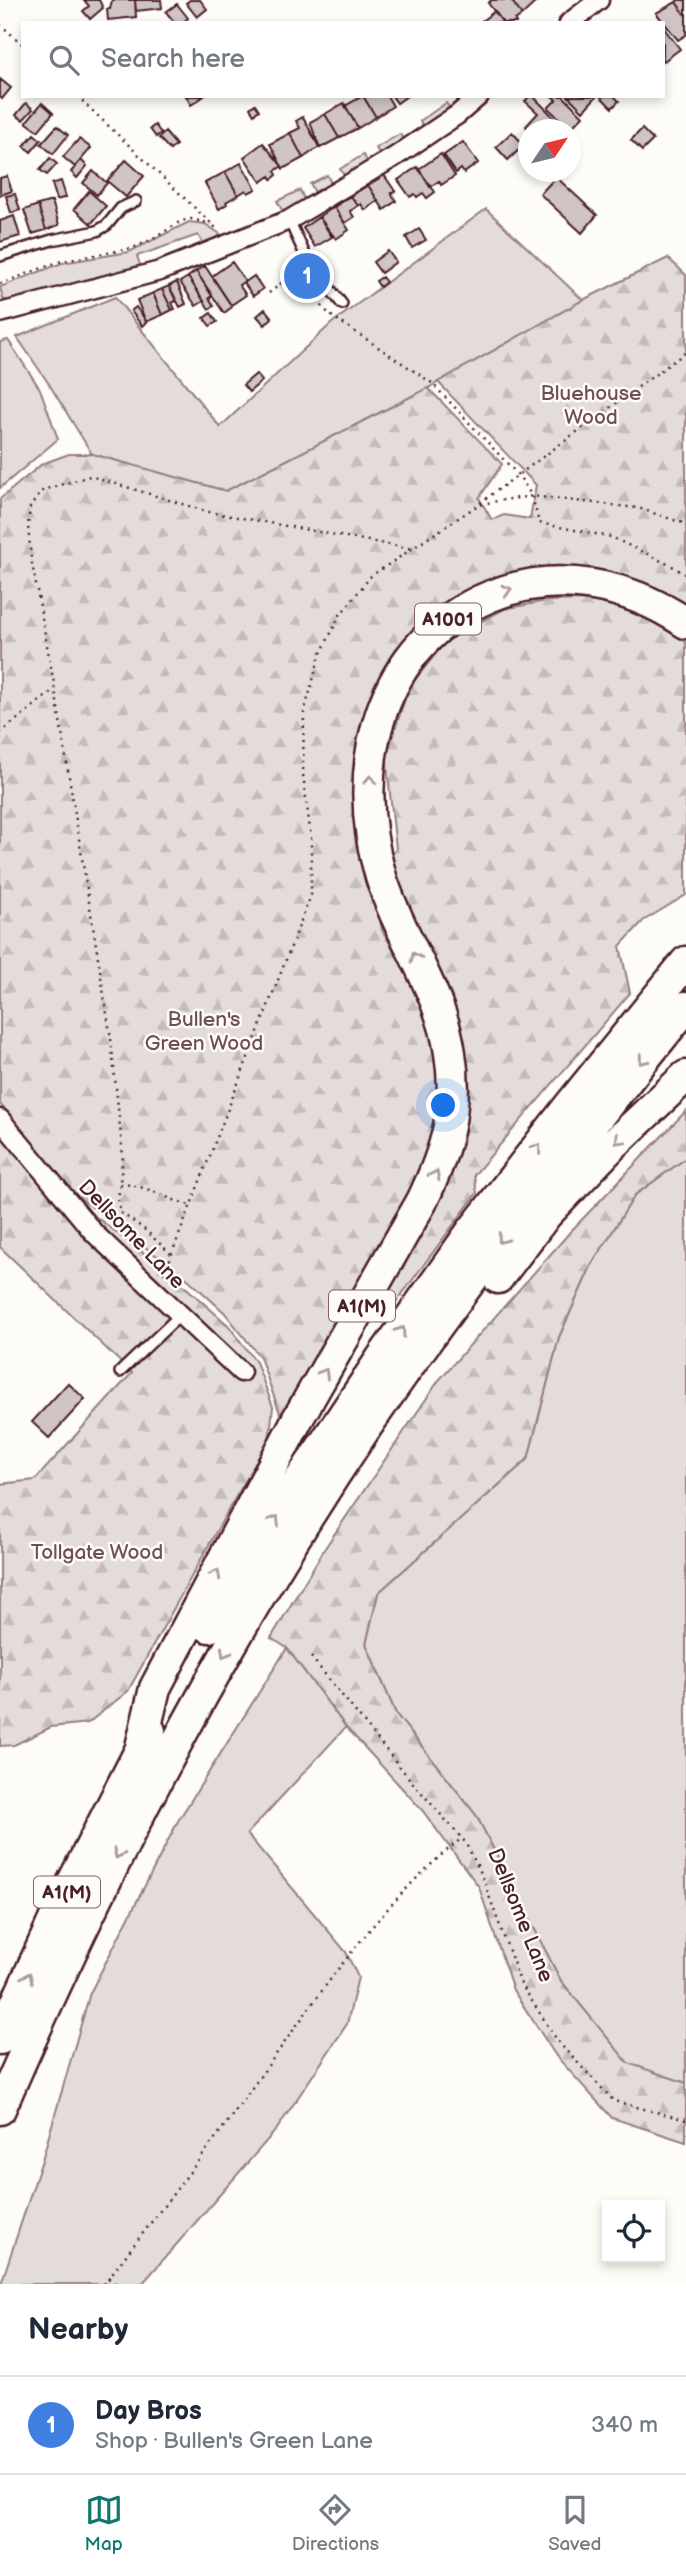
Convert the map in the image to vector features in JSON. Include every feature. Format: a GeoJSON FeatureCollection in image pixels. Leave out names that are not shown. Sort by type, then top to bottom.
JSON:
{"type":"FeatureCollection","features":[{"type":"Feature","properties":{"kind":"highway","name":"A1001"},"geometry":{"type":"LineString","coordinates":[[374,848],[369,778],[376,722],[406,661],[427,636],[450,618],[478,601],[508,589],[558,582],[605,586],[626,592],[652,603],[686,623]]}},
{"type":"Feature","properties":{"kind":"highway","name":"A1(M)"},"geometry":{"type":"LineString","coordinates":[[141,1748],[155,1689],[297,1420],[422,1201],[440,1164],[448,1135],[453,1104],[453,1076],[444,1023],[394,911],[381,877],[374,848]]}},
{"type":"Feature","properties":{"kind":"highway","name":"A1(M)"},"geometry":{"type":"LineString","coordinates":[[0,2039],[60,1907],[141,1748],[225,1600],[289,1496],[381,1359],[472,1231],[686,962]]}},
{"type":"Feature","properties":{"kind":"highway","name":"A1(M)"},"geometry":{"type":"LineString","coordinates":[[0,2109],[51,1992],[139,1811],[226,1652],[365,1429],[460,1293],[542,1185],[686,1007]]}},
{"type":"Feature","properties":{"kind":"highway","name":"A1(M)"},"geometry":{"type":"LineString","coordinates":[[365,1429],[439,1354],[546,1215],[613,1145],[686,1076]]}},
{"type":"Feature","properties":{"kind":"street"},"geometry":{"type":"LineString","coordinates":[[572,21],[599,0]]}},
{"type":"Feature","properties":{"kind":"street"},"geometry":{"type":"LineString","coordinates":[[0,313],[160,271],[289,220],[396,156],[457,115],[477,98]]}},
{"type":"Feature","properties":{"kind":"street","name":"Dellsome Lane"},"geometry":{"type":"LineString","coordinates":[[0,1119],[94,1233],[241,1372]]}},
{"type":"Feature","properties":{"kind":"lane"},"geometry":{"type":"LineString","coordinates":[[0,256],[52,240],[97,231],[107,225],[121,208],[136,201]]}},
{"type":"Feature","properties":{"kind":"lane"},"geometry":{"type":"LineString","coordinates":[[289,220],[309,261],[342,304]]}},
{"type":"Feature","properties":{"kind":"lane"},"geometry":{"type":"LineString","coordinates":[[120,1372],[180,1315]]}},
{"type":"Feature","properties":{"kind":"path"},"geometry":{"type":"LineString","coordinates":[[0,24],[21,44]]}},
{"type":"Feature","properties":{"kind":"path"},"geometry":{"type":"LineString","coordinates":[[79,98],[220,231]]}},
{"type":"Feature","properties":{"kind":"path"},"geometry":{"type":"LineString","coordinates":[[0,284],[58,262],[133,248],[181,221],[191,219],[212,224]]}},
{"type":"Feature","properties":{"kind":"path"},"geometry":{"type":"LineString","coordinates":[[269,293],[309,261]]}},
{"type":"Feature","properties":{"kind":"path"},"geometry":{"type":"LineString","coordinates":[[293,274],[330,315],[432,383],[519,477],[532,496],[539,523],[611,537],[686,575]]}},
{"type":"Feature","properties":{"kind":"path"},"geometry":{"type":"LineString","coordinates":[[478,505],[686,352]]}},
{"type":"Feature","properties":{"kind":"path"},"geometry":{"type":"LineString","coordinates":[[171,1254],[144,1229],[121,1213],[118,1200],[123,1156],[111,1039],[55,689],[31,558],[28,526],[30,507],[43,490],[90,476],[209,512],[413,550]]}},
{"type":"Feature","properties":{"kind":"path"},"geometry":{"type":"LineString","coordinates":[[0,733],[55,689]]}},
{"type":"Feature","properties":{"kind":"path"},"geometry":{"type":"LineString","coordinates":[[120,1184],[134,1184],[156,1190],[190,1206]]}},
{"type":"Feature","properties":{"kind":"path","name":"Dellsome Lane"},"geometry":{"type":"LineString","coordinates":[[311,1657],[413,1783],[465,1842],[480,1871],[521,1984],[559,2043],[614,2101],[686,2120]]}},
{"type":"Feature","properties":{"kind":"path"},"geometry":{"type":"LineString","coordinates":[[104,2284],[234,2113],[351,1951],[437,1858],[461,1839]]}},
{"type":"Feature","properties":{"kind":"path"},"geometry":{"type":"LineString","coordinates":[[108,2278],[116,2284]]}},
{"type":"Feature","properties":{"kind":"green space"},"geometry":{"type":"Polygon","coordinates":[[[446,103],[452,111],[425,129],[420,121],[446,103]]]}},
{"type":"Feature","properties":{"kind":"green space"},"geometry":{"type":"Polygon","coordinates":[[[400,134],[405,142],[381,157],[376,148],[400,134]]]}},
{"type":"Feature","properties":{"kind":"green space"},"geometry":{"type":"Polygon","coordinates":[[[363,155],[369,163],[345,177],[340,169],[363,155]]]}},
{"type":"Feature","properties":{"kind":"green space"},"geometry":{"type":"Polygon","coordinates":[[[327,175],[332,185],[316,194],[310,184],[327,175]]]}},
{"type":"Feature","properties":{"kind":"green space"},"geometry":{"type":"Polygon","coordinates":[[[300,190],[305,201],[287,213],[283,212],[277,201],[300,190]]]}},
{"type":"Feature","properties":{"kind":"green space"},"geometry":{"type":"Polygon","coordinates":[[[486,209],[583,300],[428,388],[226,491],[92,454],[17,337],[115,297],[220,427],[332,323],[486,209]]]}},
{"type":"Feature","properties":{"kind":"green space"},"geometry":{"type":"Polygon","coordinates":[[[189,222],[205,224],[225,237],[204,246],[198,235],[137,256],[141,268],[12,303],[3,299],[0,287],[62,263],[129,252],[189,222]]]}},
{"type":"Feature","properties":{"kind":"green space","name":"Bullen's Green Wood"},"geometry":{"type":"Polygon","coordinates":[[[668,258],[686,275],[686,608],[556,572],[428,624],[359,813],[382,930],[432,1016],[444,1087],[433,1150],[284,1425],[260,1357],[224,1312],[189,1280],[73,1193],[0,1104],[0,499],[42,464],[69,454],[92,454],[226,491],[428,388],[502,464],[479,498],[492,520],[504,515],[530,519],[536,485],[438,382],[583,300],[668,258]]]}},
{"type":"Feature","properties":{"kind":"green space"},"geometry":{"type":"Polygon","coordinates":[[[8,340],[40,389],[58,439],[0,488],[0,342],[8,340]]]}},
{"type":"Feature","properties":{"kind":"green space"},"geometry":{"type":"Polygon","coordinates":[[[588,600],[632,610],[686,642],[686,895],[643,921],[620,946],[630,993],[474,1175],[477,1193],[382,1321],[378,1313],[382,1291],[437,1196],[467,1120],[461,1049],[387,862],[396,849],[386,756],[409,687],[447,640],[504,609],[546,601],[588,600]]]}},
{"type":"Feature","properties":{"kind":"green space"},"geometry":{"type":"Polygon","coordinates":[[[686,1111],[686,1158],[635,1195],[591,1266],[559,1337],[528,1459],[378,1593],[366,1644],[396,1714],[476,1815],[561,1981],[628,2063],[686,2083],[686,2142],[612,2118],[556,2056],[513,1990],[479,1887],[422,1810],[346,1727],[287,1648],[271,1638],[325,1548],[439,1380],[571,1231],[686,1111]]]}},
{"type":"Feature","properties":{"kind":"green space","name":"Tollgate Wood"},"geometry":{"type":"Polygon","coordinates":[[[0,1129],[44,1177],[171,1274],[228,1325],[256,1362],[273,1407],[269,1442],[128,1691],[88,1723],[51,1727],[14,1745],[0,1746],[0,1484],[35,1480],[132,1373],[0,1247],[0,1129]]]}},
{"type":"Feature","properties":{"kind":"green space"},"geometry":{"type":"Polygon","coordinates":[[[686,1158],[686,2083],[628,2064],[561,1981],[476,1815],[396,1714],[366,1644],[378,1593],[528,1459],[559,1337],[591,1266],[635,1195],[686,1158]]]}},
{"type":"Feature","properties":{"kind":"green space"},"geometry":{"type":"Polygon","coordinates":[[[287,1648],[346,1727],[247,1834],[346,1952],[358,1977],[347,2024],[277,2129],[142,2284],[1,2284],[42,2160],[90,1993],[178,1821],[287,1648]]]}},
{"type":"Feature","properties":{"kind":"building"},"geometry":{"type":"Polygon","coordinates":[[[84,0],[99,0],[103,8],[90,19],[83,11],[89,6],[84,0]]]}},
{"type":"Feature","properties":{"kind":"building"},"geometry":{"type":"Polygon","coordinates":[[[112,0],[135,0],[136,17],[108,20],[107,9],[110,9],[112,0]]]}},
{"type":"Feature","properties":{"kind":"building"},"geometry":{"type":"Polygon","coordinates":[[[135,0],[161,0],[162,8],[136,11],[135,0]]]}},
{"type":"Feature","properties":{"kind":"building"},"geometry":{"type":"Polygon","coordinates":[[[200,0],[207,9],[197,17],[186,3],[200,0]]]}},
{"type":"Feature","properties":{"kind":"building"},"geometry":{"type":"Polygon","coordinates":[[[492,0],[511,0],[522,15],[515,21],[502,21],[488,3],[492,0]]]}},
{"type":"Feature","properties":{"kind":"building"},"geometry":{"type":"Polygon","coordinates":[[[511,0],[538,0],[522,15],[511,0]]]}},
{"type":"Feature","properties":{"kind":"building"},"geometry":{"type":"Polygon","coordinates":[[[686,0],[686,16],[676,2],[686,0]]]}},
{"type":"Feature","properties":{"kind":"building"},"geometry":{"type":"Polygon","coordinates":[[[676,2],[686,16],[686,35],[678,40],[656,13],[676,2]]]}},
{"type":"Feature","properties":{"kind":"building"},"geometry":{"type":"Polygon","coordinates":[[[177,4],[188,18],[184,21],[173,21],[166,12],[177,4]]]}},
{"type":"Feature","properties":{"kind":"building"},"geometry":{"type":"Polygon","coordinates":[[[495,11],[502,21],[482,21],[495,11]]]}},
{"type":"Feature","properties":{"kind":"building"},"geometry":{"type":"Polygon","coordinates":[[[665,30],[680,49],[665,60],[665,30]]]}},
{"type":"Feature","properties":{"kind":"building"},"geometry":{"type":"Polygon","coordinates":[[[0,79],[11,88],[2,99],[0,97],[0,79]]]}},
{"type":"Feature","properties":{"kind":"building"},"geometry":{"type":"Polygon","coordinates":[[[187,98],[201,98],[191,105],[187,98]]]}},
{"type":"Feature","properties":{"kind":"building"},"geometry":{"type":"Polygon","coordinates":[[[364,98],[376,117],[358,128],[345,106],[364,98]]]}},
{"type":"Feature","properties":{"kind":"building"},"geometry":{"type":"Polygon","coordinates":[[[364,98],[388,98],[393,106],[376,117],[364,98]]]}},
{"type":"Feature","properties":{"kind":"building"},"geometry":{"type":"Polygon","coordinates":[[[528,98],[535,98],[555,119],[532,119],[538,113],[525,101],[528,98]]]}},
{"type":"Feature","properties":{"kind":"building"},"geometry":{"type":"Polygon","coordinates":[[[554,98],[565,98],[583,116],[580,119],[560,119],[548,108],[556,100],[554,98]]]}},
{"type":"Feature","properties":{"kind":"building"},"geometry":{"type":"Polygon","coordinates":[[[570,98],[595,98],[583,111],[570,98]]]}},
{"type":"Feature","properties":{"kind":"building"},"geometry":{"type":"Polygon","coordinates":[[[602,98],[616,98],[619,101],[612,108],[602,98]]]}},
{"type":"Feature","properties":{"kind":"building"},"geometry":{"type":"Polygon","coordinates":[[[26,103],[33,109],[23,120],[16,115],[26,103]]]}},
{"type":"Feature","properties":{"kind":"building"},"geometry":{"type":"Polygon","coordinates":[[[42,103],[53,113],[38,131],[26,122],[42,103]]]}},
{"type":"Feature","properties":{"kind":"building"},"geometry":{"type":"Polygon","coordinates":[[[344,103],[358,128],[339,138],[325,114],[344,103]]]}},
{"type":"Feature","properties":{"kind":"building"},"geometry":{"type":"Polygon","coordinates":[[[255,104],[259,110],[254,114],[250,108],[255,104]]]}},
{"type":"Feature","properties":{"kind":"building"},"geometry":{"type":"Polygon","coordinates":[[[325,114],[339,138],[320,148],[310,122],[325,114]]]}},
{"type":"Feature","properties":{"kind":"building"},"geometry":{"type":"Polygon","coordinates":[[[303,117],[319,147],[303,158],[290,133],[300,128],[296,121],[303,117]]]}},
{"type":"Feature","properties":{"kind":"building"},"geometry":{"type":"Polygon","coordinates":[[[155,125],[161,133],[156,137],[150,129],[155,125]]]}},
{"type":"Feature","properties":{"kind":"building"},"geometry":{"type":"Polygon","coordinates":[[[57,126],[68,135],[53,154],[41,144],[57,126]]]}},
{"type":"Feature","properties":{"kind":"building"},"geometry":{"type":"Polygon","coordinates":[[[642,129],[653,140],[642,151],[631,140],[642,129]]]}},
{"type":"Feature","properties":{"kind":"building"},"geometry":{"type":"Polygon","coordinates":[[[165,132],[176,145],[170,150],[159,138],[165,132]]]}},
{"type":"Feature","properties":{"kind":"building"},"geometry":{"type":"Polygon","coordinates":[[[512,132],[518,138],[518,151],[508,160],[496,147],[512,132]]]}},
{"type":"Feature","properties":{"kind":"building"},"geometry":{"type":"Polygon","coordinates":[[[290,133],[303,158],[283,169],[270,144],[290,133]]]}},
{"type":"Feature","properties":{"kind":"building"},"geometry":{"type":"Polygon","coordinates":[[[34,134],[41,140],[31,152],[24,146],[34,134]]]}},
{"type":"Feature","properties":{"kind":"building"},"geometry":{"type":"Polygon","coordinates":[[[79,139],[91,148],[75,167],[63,157],[79,139]]]}},
{"type":"Feature","properties":{"kind":"building"},"geometry":{"type":"Polygon","coordinates":[[[463,142],[478,163],[464,173],[461,169],[456,173],[444,155],[463,142]]]}},
{"type":"Feature","properties":{"kind":"building"},"geometry":{"type":"Polygon","coordinates":[[[263,143],[282,166],[275,171],[277,175],[272,179],[270,176],[261,182],[244,157],[263,143]]]}},
{"type":"Feature","properties":{"kind":"building"},"geometry":{"type":"Polygon","coordinates":[[[441,154],[455,176],[441,185],[439,181],[430,187],[419,169],[441,154]]]}},
{"type":"Feature","properties":{"kind":"building"},"geometry":{"type":"Polygon","coordinates":[[[50,158],[57,164],[47,175],[40,170],[50,158]]]}},
{"type":"Feature","properties":{"kind":"building"},"geometry":{"type":"Polygon","coordinates":[[[81,160],[87,166],[77,178],[71,172],[81,160]]]}},
{"type":"Feature","properties":{"kind":"building"},"geometry":{"type":"Polygon","coordinates":[[[126,160],[144,176],[126,197],[107,181],[126,160]]]}},
{"type":"Feature","properties":{"kind":"building"},"geometry":{"type":"Polygon","coordinates":[[[241,163],[256,189],[248,193],[246,190],[238,195],[225,172],[241,163]]]}},
{"type":"Feature","properties":{"kind":"building"},"geometry":{"type":"Polygon","coordinates":[[[417,167],[435,192],[427,198],[423,193],[410,197],[398,180],[417,167]]]}},
{"type":"Feature","properties":{"kind":"building"},"geometry":{"type":"Polygon","coordinates":[[[93,171],[107,183],[97,195],[83,183],[93,171]]]}},
{"type":"Feature","properties":{"kind":"building"},"geometry":{"type":"Polygon","coordinates":[[[225,172],[238,195],[219,209],[205,183],[225,172]]]}},
{"type":"Feature","properties":{"kind":"building"},"geometry":{"type":"Polygon","coordinates":[[[384,175],[395,191],[391,193],[396,201],[384,210],[368,185],[384,175]]]}},
{"type":"Feature","properties":{"kind":"building"},"geometry":{"type":"Polygon","coordinates":[[[7,176],[12,191],[0,195],[0,178],[7,176]]]}},
{"type":"Feature","properties":{"kind":"building"},"geometry":{"type":"Polygon","coordinates":[[[61,181],[66,197],[57,200],[52,184],[61,181]]]}},
{"type":"Feature","properties":{"kind":"building"},"geometry":{"type":"Polygon","coordinates":[[[551,182],[561,182],[597,215],[582,233],[540,194],[551,182]]]}},
{"type":"Feature","properties":{"kind":"building"},"geometry":{"type":"Polygon","coordinates":[[[368,185],[378,201],[365,210],[361,204],[358,206],[351,196],[368,185]]]}},
{"type":"Feature","properties":{"kind":"building"},"geometry":{"type":"Polygon","coordinates":[[[89,191],[106,206],[91,224],[74,209],[89,191]]]}},
{"type":"Feature","properties":{"kind":"building"},"geometry":{"type":"Polygon","coordinates":[[[15,194],[20,210],[11,213],[6,196],[15,194]]]}},
{"type":"Feature","properties":{"kind":"building"},"geometry":{"type":"Polygon","coordinates":[[[351,196],[358,206],[350,211],[354,217],[345,223],[334,207],[351,196]]]}},
{"type":"Feature","properties":{"kind":"building"},"geometry":{"type":"Polygon","coordinates":[[[52,201],[59,225],[46,230],[38,205],[52,201]]]}},
{"type":"Feature","properties":{"kind":"building"},"geometry":{"type":"Polygon","coordinates":[[[38,205],[46,230],[32,234],[24,210],[38,205]]]}},
{"type":"Feature","properties":{"kind":"building"},"geometry":{"type":"Polygon","coordinates":[[[334,207],[349,230],[336,239],[319,217],[334,207]]]}},
{"type":"Feature","properties":{"kind":"building"},"geometry":{"type":"Polygon","coordinates":[[[14,216],[20,236],[0,242],[0,221],[14,216]]]}},
{"type":"Feature","properties":{"kind":"building"},"geometry":{"type":"Polygon","coordinates":[[[319,217],[332,237],[315,247],[303,228],[319,217]]]}},
{"type":"Feature","properties":{"kind":"building"},"geometry":{"type":"Polygon","coordinates":[[[419,229],[426,240],[412,248],[406,237],[419,229]]]}},
{"type":"Feature","properties":{"kind":"building"},"geometry":{"type":"Polygon","coordinates":[[[388,251],[396,262],[381,273],[373,262],[388,251]]]}},
{"type":"Feature","properties":{"kind":"building"},"geometry":{"type":"Polygon","coordinates":[[[232,262],[245,281],[239,285],[246,295],[231,305],[212,276],[232,262]]]}},
{"type":"Feature","properties":{"kind":"building"},"geometry":{"type":"Polygon","coordinates":[[[205,266],[232,307],[224,313],[196,271],[205,266]]]}},
{"type":"Feature","properties":{"kind":"building"},"geometry":{"type":"Polygon","coordinates":[[[196,271],[212,296],[209,298],[214,306],[209,309],[188,277],[196,271]]]}},
{"type":"Feature","properties":{"kind":"building"},"geometry":{"type":"Polygon","coordinates":[[[254,276],[263,289],[253,296],[244,283],[254,276]]]}},
{"type":"Feature","properties":{"kind":"building"},"geometry":{"type":"Polygon","coordinates":[[[188,277],[204,301],[196,306],[180,282],[188,277]]]}},
{"type":"Feature","properties":{"kind":"building"},"geometry":{"type":"Polygon","coordinates":[[[382,277],[386,282],[380,287],[376,281],[382,277]]]}},
{"type":"Feature","properties":{"kind":"building"},"geometry":{"type":"Polygon","coordinates":[[[177,282],[186,304],[180,307],[169,286],[177,282]]]}},
{"type":"Feature","properties":{"kind":"building"},"geometry":{"type":"Polygon","coordinates":[[[169,286],[176,301],[172,303],[175,309],[172,310],[162,289],[169,286]]]}},
{"type":"Feature","properties":{"kind":"building"},"geometry":{"type":"Polygon","coordinates":[[[162,289],[172,310],[162,315],[153,293],[162,289]]]}},
{"type":"Feature","properties":{"kind":"building"},"geometry":{"type":"Polygon","coordinates":[[[153,293],[162,315],[146,322],[137,300],[153,293]]]}},
{"type":"Feature","properties":{"kind":"building"},"geometry":{"type":"Polygon","coordinates":[[[136,307],[147,322],[142,326],[131,311],[136,307]]]}},
{"type":"Feature","properties":{"kind":"building"},"geometry":{"type":"Polygon","coordinates":[[[265,309],[272,318],[265,325],[257,316],[265,309]]]}},
{"type":"Feature","properties":{"kind":"building"},"geometry":{"type":"Polygon","coordinates":[[[211,313],[217,322],[210,326],[204,318],[211,313]]]}},
{"type":"Feature","properties":{"kind":"building"},"geometry":{"type":"Polygon","coordinates":[[[256,374],[262,381],[249,392],[243,385],[256,374]]]}},
{"type":"Feature","properties":{"kind":"building"},"geometry":{"type":"Polygon","coordinates":[[[68,1383],[85,1399],[49,1438],[32,1422],[68,1383]]]}},
{"type":"Feature","properties":{"kind":"place","name":"Day Bros"},"geometry":{"type":"Point","coordinates":[307,276]}},
{"type":"Feature","properties":{"kind":"park label","name":"Bluehouse Wood"},"geometry":{"type":"Point","coordinates":[591,405]}}]}
